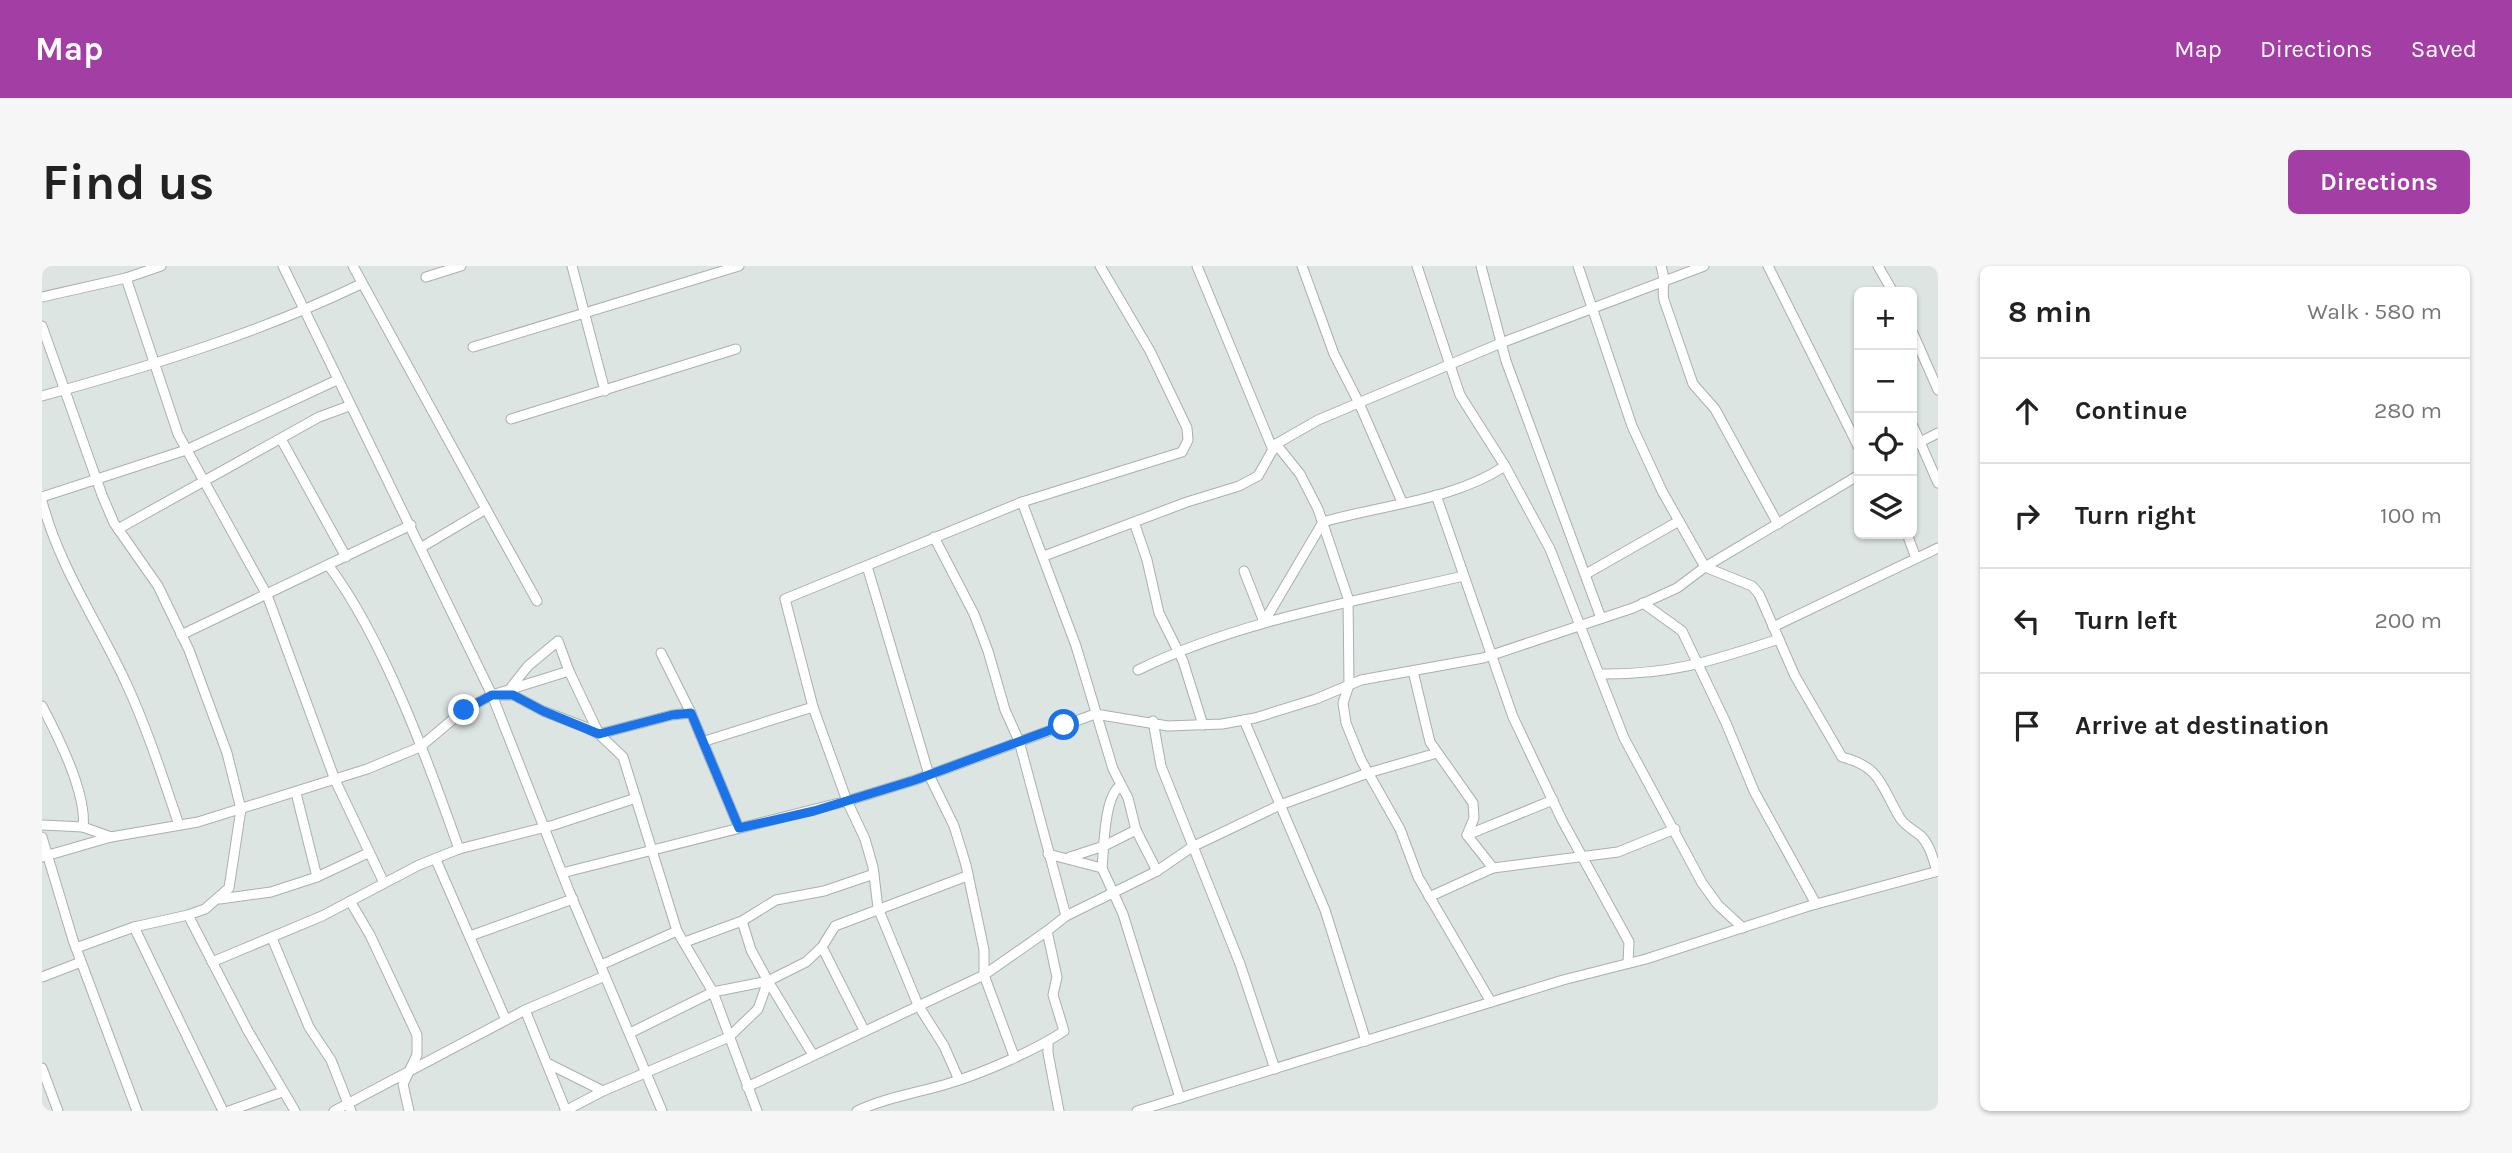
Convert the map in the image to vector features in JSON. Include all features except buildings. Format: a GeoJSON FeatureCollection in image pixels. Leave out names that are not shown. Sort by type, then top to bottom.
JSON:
{"type":"FeatureCollection","features":[{"type":"Feature","properties":{"kind":"street"},"geometry":{"type":"LineString","coordinates":[[42,297],[126,278],[161,266]]}},
{"type":"Feature","properties":{"kind":"street"},"geometry":{"type":"LineString","coordinates":[[283,266],[492,695],[562,873],[662,1111]]}},
{"type":"Feature","properties":{"kind":"street"},"geometry":{"type":"LineString","coordinates":[[353,266],[537,601]]}},
{"type":"Feature","properties":{"kind":"street"},"geometry":{"type":"LineString","coordinates":[[426,277],[461,266]]}},
{"type":"Feature","properties":{"kind":"street"},"geometry":{"type":"LineString","coordinates":[[572,266],[605,391]]}},
{"type":"Feature","properties":{"kind":"street"},"geometry":{"type":"LineString","coordinates":[[473,347],[739,266]]}},
{"type":"Feature","properties":{"kind":"street"},"geometry":{"type":"LineString","coordinates":[[959,1080],[944,1046],[918,1005],[878,908],[874,874],[865,839],[847,801],[813,708],[785,599],[1022,502],[1182,452],[1188,440],[1187,428],[1150,351],[1100,266]]}},
{"type":"Feature","properties":{"kind":"street"},"geometry":{"type":"LineString","coordinates":[[1196,266],[1275,447],[1300,474],[1324,522],[1348,603],[1349,685],[1343,703],[1346,723],[1368,773],[1400,829],[1429,897],[1490,1002]]}},
{"type":"Feature","properties":{"kind":"street"},"geometry":{"type":"LineString","coordinates":[[1302,266],[1334,354],[1359,403],[1402,502]]}},
{"type":"Feature","properties":{"kind":"street"},"geometry":{"type":"LineString","coordinates":[[1417,266],[1450,367],[1477,426],[1505,466],[1550,550],[1581,624],[1623,738],[1675,829],[1702,883],[1718,905],[1743,928]]}},
{"type":"Feature","properties":{"kind":"street"},"geometry":{"type":"LineString","coordinates":[[1481,266],[1501,343],[1601,618]]}},
{"type":"Feature","properties":{"kind":"street"},"geometry":{"type":"LineString","coordinates":[[1137,1111],[1816,904],[1937,871],[1930,849],[1922,837],[1901,821],[1875,772],[1862,762],[1842,757],[1795,676],[1759,594],[1752,586],[1705,567],[1632,426],[1578,266]]}},
{"type":"Feature","properties":{"kind":"street"},"geometry":{"type":"LineString","coordinates":[[1661,266],[1667,281],[1662,292],[1664,300],[1693,384],[1715,409],[1778,524]]}},
{"type":"Feature","properties":{"kind":"street"},"geometry":{"type":"LineString","coordinates":[[1044,556],[1239,486],[1258,476],[1275,447],[1318,420],[1450,367],[1501,343],[1704,266]]}},
{"type":"Feature","properties":{"kind":"street"},"geometry":{"type":"LineString","coordinates":[[1768,266],[1854,439]]}},
{"type":"Feature","properties":{"kind":"street"},"geometry":{"type":"LineString","coordinates":[[1878,266],[1890,287]]}},
{"type":"Feature","properties":{"kind":"street"},"geometry":{"type":"LineString","coordinates":[[126,278],[154,365],[186,450],[267,595],[335,780],[384,883]]}},
{"type":"Feature","properties":{"kind":"street"},"geometry":{"type":"LineString","coordinates":[[42,396],[154,365],[243,334],[361,284]]}},
{"type":"Feature","properties":{"kind":"street"},"geometry":{"type":"LineString","coordinates":[[42,326],[97,480],[118,529],[158,586],[181,635],[227,753],[241,809],[229,888],[220,899],[205,909],[188,915],[134,927],[76,948]]}},
{"type":"Feature","properties":{"kind":"street"},"geometry":{"type":"LineString","coordinates":[[1917,342],[1938,390]]}},
{"type":"Feature","properties":{"kind":"street"},"geometry":{"type":"LineString","coordinates":[[511,419],[736,349]]}},
{"type":"Feature","properties":{"kind":"street"},"geometry":{"type":"LineString","coordinates":[[179,825],[153,748],[126,684],[58,550],[42,499],[186,450],[337,380]]}},
{"type":"Feature","properties":{"kind":"street"},"geometry":{"type":"LineString","coordinates":[[118,529],[319,417],[349,406]]}},
{"type":"Feature","properties":{"kind":"street"},"geometry":{"type":"LineString","coordinates":[[1917,443],[1938,433]]}},
{"type":"Feature","properties":{"kind":"street"},"geometry":{"type":"LineString","coordinates":[[281,439],[346,557]]}},
{"type":"Feature","properties":{"kind":"street"},"geometry":{"type":"LineString","coordinates":[[1917,445],[1938,483]]}},
{"type":"Feature","properties":{"kind":"street"},"geometry":{"type":"LineString","coordinates":[[1264,622],[1324,522],[1453,491],[1505,466]]}},
{"type":"Feature","properties":{"kind":"street"},"geometry":{"type":"LineString","coordinates":[[562,873],[847,801],[929,775],[1095,714],[1153,721],[1168,726],[1244,720],[1316,699],[1361,680],[1491,655],[1643,603],[1677,588],[1705,567],[1857,476]]}},
{"type":"Feature","properties":{"kind":"street"},"geometry":{"type":"LineString","coordinates":[[1436,495],[1513,717],[1553,800],[1629,942],[1628,963]]}},
{"type":"Feature","properties":{"kind":"street"},"geometry":{"type":"LineString","coordinates":[[1022,502],[1044,556],[1120,786],[1128,798],[1136,831],[1157,871]]}},
{"type":"Feature","properties":{"kind":"street"},"geometry":{"type":"LineString","coordinates":[[422,547],[486,509]]}},
{"type":"Feature","properties":{"kind":"street"},"geometry":{"type":"LineString","coordinates":[[1586,573],[1679,521]]}},
{"type":"Feature","properties":{"kind":"street"},"geometry":{"type":"LineString","coordinates":[[1134,522],[1147,560],[1159,613],[1193,689],[1203,725]]}},
{"type":"Feature","properties":{"kind":"street"},"geometry":{"type":"LineString","coordinates":[[181,635],[411,525]]}},
{"type":"Feature","properties":{"kind":"street"},"geometry":{"type":"LineString","coordinates":[[934,537],[974,614],[1005,710],[1019,741],[1066,916]]}},
{"type":"Feature","properties":{"kind":"street"},"geometry":{"type":"LineString","coordinates":[[1909,539],[1916,558]]}},
{"type":"Feature","properties":{"kind":"street"},"geometry":{"type":"LineString","coordinates":[[1773,627],[1938,548]]}},
{"type":"Feature","properties":{"kind":"street"},"geometry":{"type":"LineString","coordinates":[[329,566],[344,586],[383,661],[459,849]]}},
{"type":"Feature","properties":{"kind":"street"},"geometry":{"type":"LineString","coordinates":[[867,566],[929,775],[954,826],[984,950],[984,975],[1014,1056]]}},
{"type":"Feature","properties":{"kind":"street"},"geometry":{"type":"LineString","coordinates":[[1244,572],[1264,622]]}},
{"type":"Feature","properties":{"kind":"street"},"geometry":{"type":"LineString","coordinates":[[1138,670],[1177,651],[1264,622],[1463,576]]}},
{"type":"Feature","properties":{"kind":"street"},"geometry":{"type":"LineString","coordinates":[[1643,603],[1682,631],[1696,666],[1726,723],[1754,791],[1816,904]]}},
{"type":"Feature","properties":{"kind":"street"},"geometry":{"type":"LineString","coordinates":[[1599,674],[1641,674],[1696,666],[1779,639]]}},
{"type":"Feature","properties":{"kind":"street"},"geometry":{"type":"LineString","coordinates":[[512,687],[528,666],[558,640],[569,671],[599,734],[623,757],[677,931],[712,992],[757,1111]]}},
{"type":"Feature","properties":{"kind":"street"},"geometry":{"type":"LineString","coordinates":[[661,653],[705,741],[739,828]]}},
{"type":"Feature","properties":{"kind":"street"},"geometry":{"type":"LineString","coordinates":[[45,856],[111,837],[179,825],[241,809],[335,780],[420,747],[464,710],[492,695],[569,671]]}},
{"type":"Feature","properties":{"kind":"street"},"geometry":{"type":"LineString","coordinates":[[1413,671],[1418,702],[1430,742],[1473,803],[1474,818],[1467,835]]}},
{"type":"Feature","properties":{"kind":"street"},"geometry":{"type":"LineString","coordinates":[[492,695],[513,695],[543,711],[599,734],[672,715],[691,713]]}},
{"type":"Feature","properties":{"kind":"street"},"geometry":{"type":"LineString","coordinates":[[42,706],[78,793],[85,816],[83,827]]}},
{"type":"Feature","properties":{"kind":"street"},"geometry":{"type":"LineString","coordinates":[[705,741],[813,708]]}},
{"type":"Feature","properties":{"kind":"street"},"geometry":{"type":"LineString","coordinates":[[1244,720],[1325,910],[1366,1041]]}},
{"type":"Feature","properties":{"kind":"street"},"geometry":{"type":"LineString","coordinates":[[1153,721],[1161,766],[1240,964],[1275,1069]]}},
{"type":"Feature","properties":{"kind":"street"},"geometry":{"type":"LineString","coordinates":[[747,1087],[984,975],[1066,916],[1157,871],[1192,847],[1280,805],[1368,773],[1437,753]]}},
{"type":"Feature","properties":{"kind":"street"},"geometry":{"type":"LineString","coordinates":[[1120,786],[1115,790],[1109,805],[1102,868],[1123,914],[1180,1098]]}},
{"type":"Feature","properties":{"kind":"street"},"geometry":{"type":"LineString","coordinates":[[296,793],[317,877]]}},
{"type":"Feature","properties":{"kind":"street"},"geometry":{"type":"LineString","coordinates":[[212,962],[272,938],[419,865],[459,849],[545,827],[636,798]]}},
{"type":"Feature","properties":{"kind":"street"},"geometry":{"type":"LineString","coordinates":[[1467,835],[1553,800]]}},
{"type":"Feature","properties":{"kind":"street"},"geometry":{"type":"LineString","coordinates":[[42,825],[83,827],[111,837]]}},
{"type":"Feature","properties":{"kind":"street"},"geometry":{"type":"LineString","coordinates":[[1429,897],[1493,868],[1618,852],[1675,829]]}},
{"type":"Feature","properties":{"kind":"street"},"geometry":{"type":"LineString","coordinates":[[1067,858],[1104,846],[1136,831]]}},
{"type":"Feature","properties":{"kind":"street"},"geometry":{"type":"LineString","coordinates":[[1467,835],[1493,868]]}},
{"type":"Feature","properties":{"kind":"street"},"geometry":{"type":"LineString","coordinates":[[42,838],[45,856],[76,948],[137,1111]]}},
{"type":"Feature","properties":{"kind":"street"},"geometry":{"type":"LineString","coordinates":[[220,899],[271,892],[317,877],[368,853]]}},
{"type":"Feature","properties":{"kind":"street"},"geometry":{"type":"LineString","coordinates":[[1048,854],[1102,868]]}},
{"type":"Feature","properties":{"kind":"street"},"geometry":{"type":"LineString","coordinates":[[436,860],[506,1020]]}},
{"type":"Feature","properties":{"kind":"street"},"geometry":{"type":"LineString","coordinates":[[685,942],[742,921],[776,900],[824,891],[874,874]]}},
{"type":"Feature","properties":{"kind":"street"},"geometry":{"type":"LineString","coordinates":[[630,1033],[712,992],[768,981],[806,962],[822,947],[830,929],[878,908],[968,876]]}},
{"type":"Feature","properties":{"kind":"street"},"geometry":{"type":"LineString","coordinates":[[470,936],[573,899]]}},
{"type":"Feature","properties":{"kind":"street"},"geometry":{"type":"LineString","coordinates":[[350,901],[415,1029],[418,1044],[411,1072],[403,1084],[409,1111]]}},
{"type":"Feature","properties":{"kind":"street"},"geometry":{"type":"LineString","coordinates":[[188,915],[282,1092],[295,1111]]}},
{"type":"Feature","properties":{"kind":"street"},"geometry":{"type":"LineString","coordinates":[[742,921],[751,950],[813,1055]]}},
{"type":"Feature","properties":{"kind":"street"},"geometry":{"type":"LineString","coordinates":[[134,927],[223,1111]]}},
{"type":"Feature","properties":{"kind":"street"},"geometry":{"type":"LineString","coordinates":[[601,965],[677,931]]}},
{"type":"Feature","properties":{"kind":"street"},"geometry":{"type":"LineString","coordinates":[[856,1111],[894,1096],[959,1080],[1048,1042],[1064,1031],[1053,995],[1057,977],[1047,931]]}},
{"type":"Feature","properties":{"kind":"street"},"geometry":{"type":"LineString","coordinates":[[272,938],[309,1027],[331,1060],[350,1107]]}},
{"type":"Feature","properties":{"kind":"street"},"geometry":{"type":"LineString","coordinates":[[822,947],[864,1030]]}},
{"type":"Feature","properties":{"kind":"street"},"geometry":{"type":"LineString","coordinates":[[42,977],[81,962]]}},
{"type":"Feature","properties":{"kind":"street"},"geometry":{"type":"LineString","coordinates":[[334,1111],[350,1107],[525,1010],[605,976]]}},
{"type":"Feature","properties":{"kind":"street"},"geometry":{"type":"LineString","coordinates":[[525,1010],[566,1111],[603,1091],[729,1037],[758,1009],[768,981]]}},
{"type":"Feature","properties":{"kind":"street"},"geometry":{"type":"LineString","coordinates":[[1048,1042],[1059,1111]]}},
{"type":"Feature","properties":{"kind":"street"},"geometry":{"type":"LineString","coordinates":[[549,1064],[603,1091]]}},
{"type":"Feature","properties":{"kind":"street"},"geometry":{"type":"LineString","coordinates":[[42,1068],[58,1111]]}},
{"type":"Feature","properties":{"kind":"street"},"geometry":{"type":"LineString","coordinates":[[229,1111],[282,1092]]}},
{"type":"Feature","properties":{"kind":"street"},"geometry":{"type":"LineString","coordinates":[[42,1100],[53,1096]]}},
{"type":"Feature","properties":{"kind":"route"},"geometry":{"type":"LineString","coordinates":[[464,710],[492,695],[513,695],[543,711],[599,734],[672,715],[691,713],[698,723],[739,828],[814,811],[915,780],[1064,725]]}}]}
